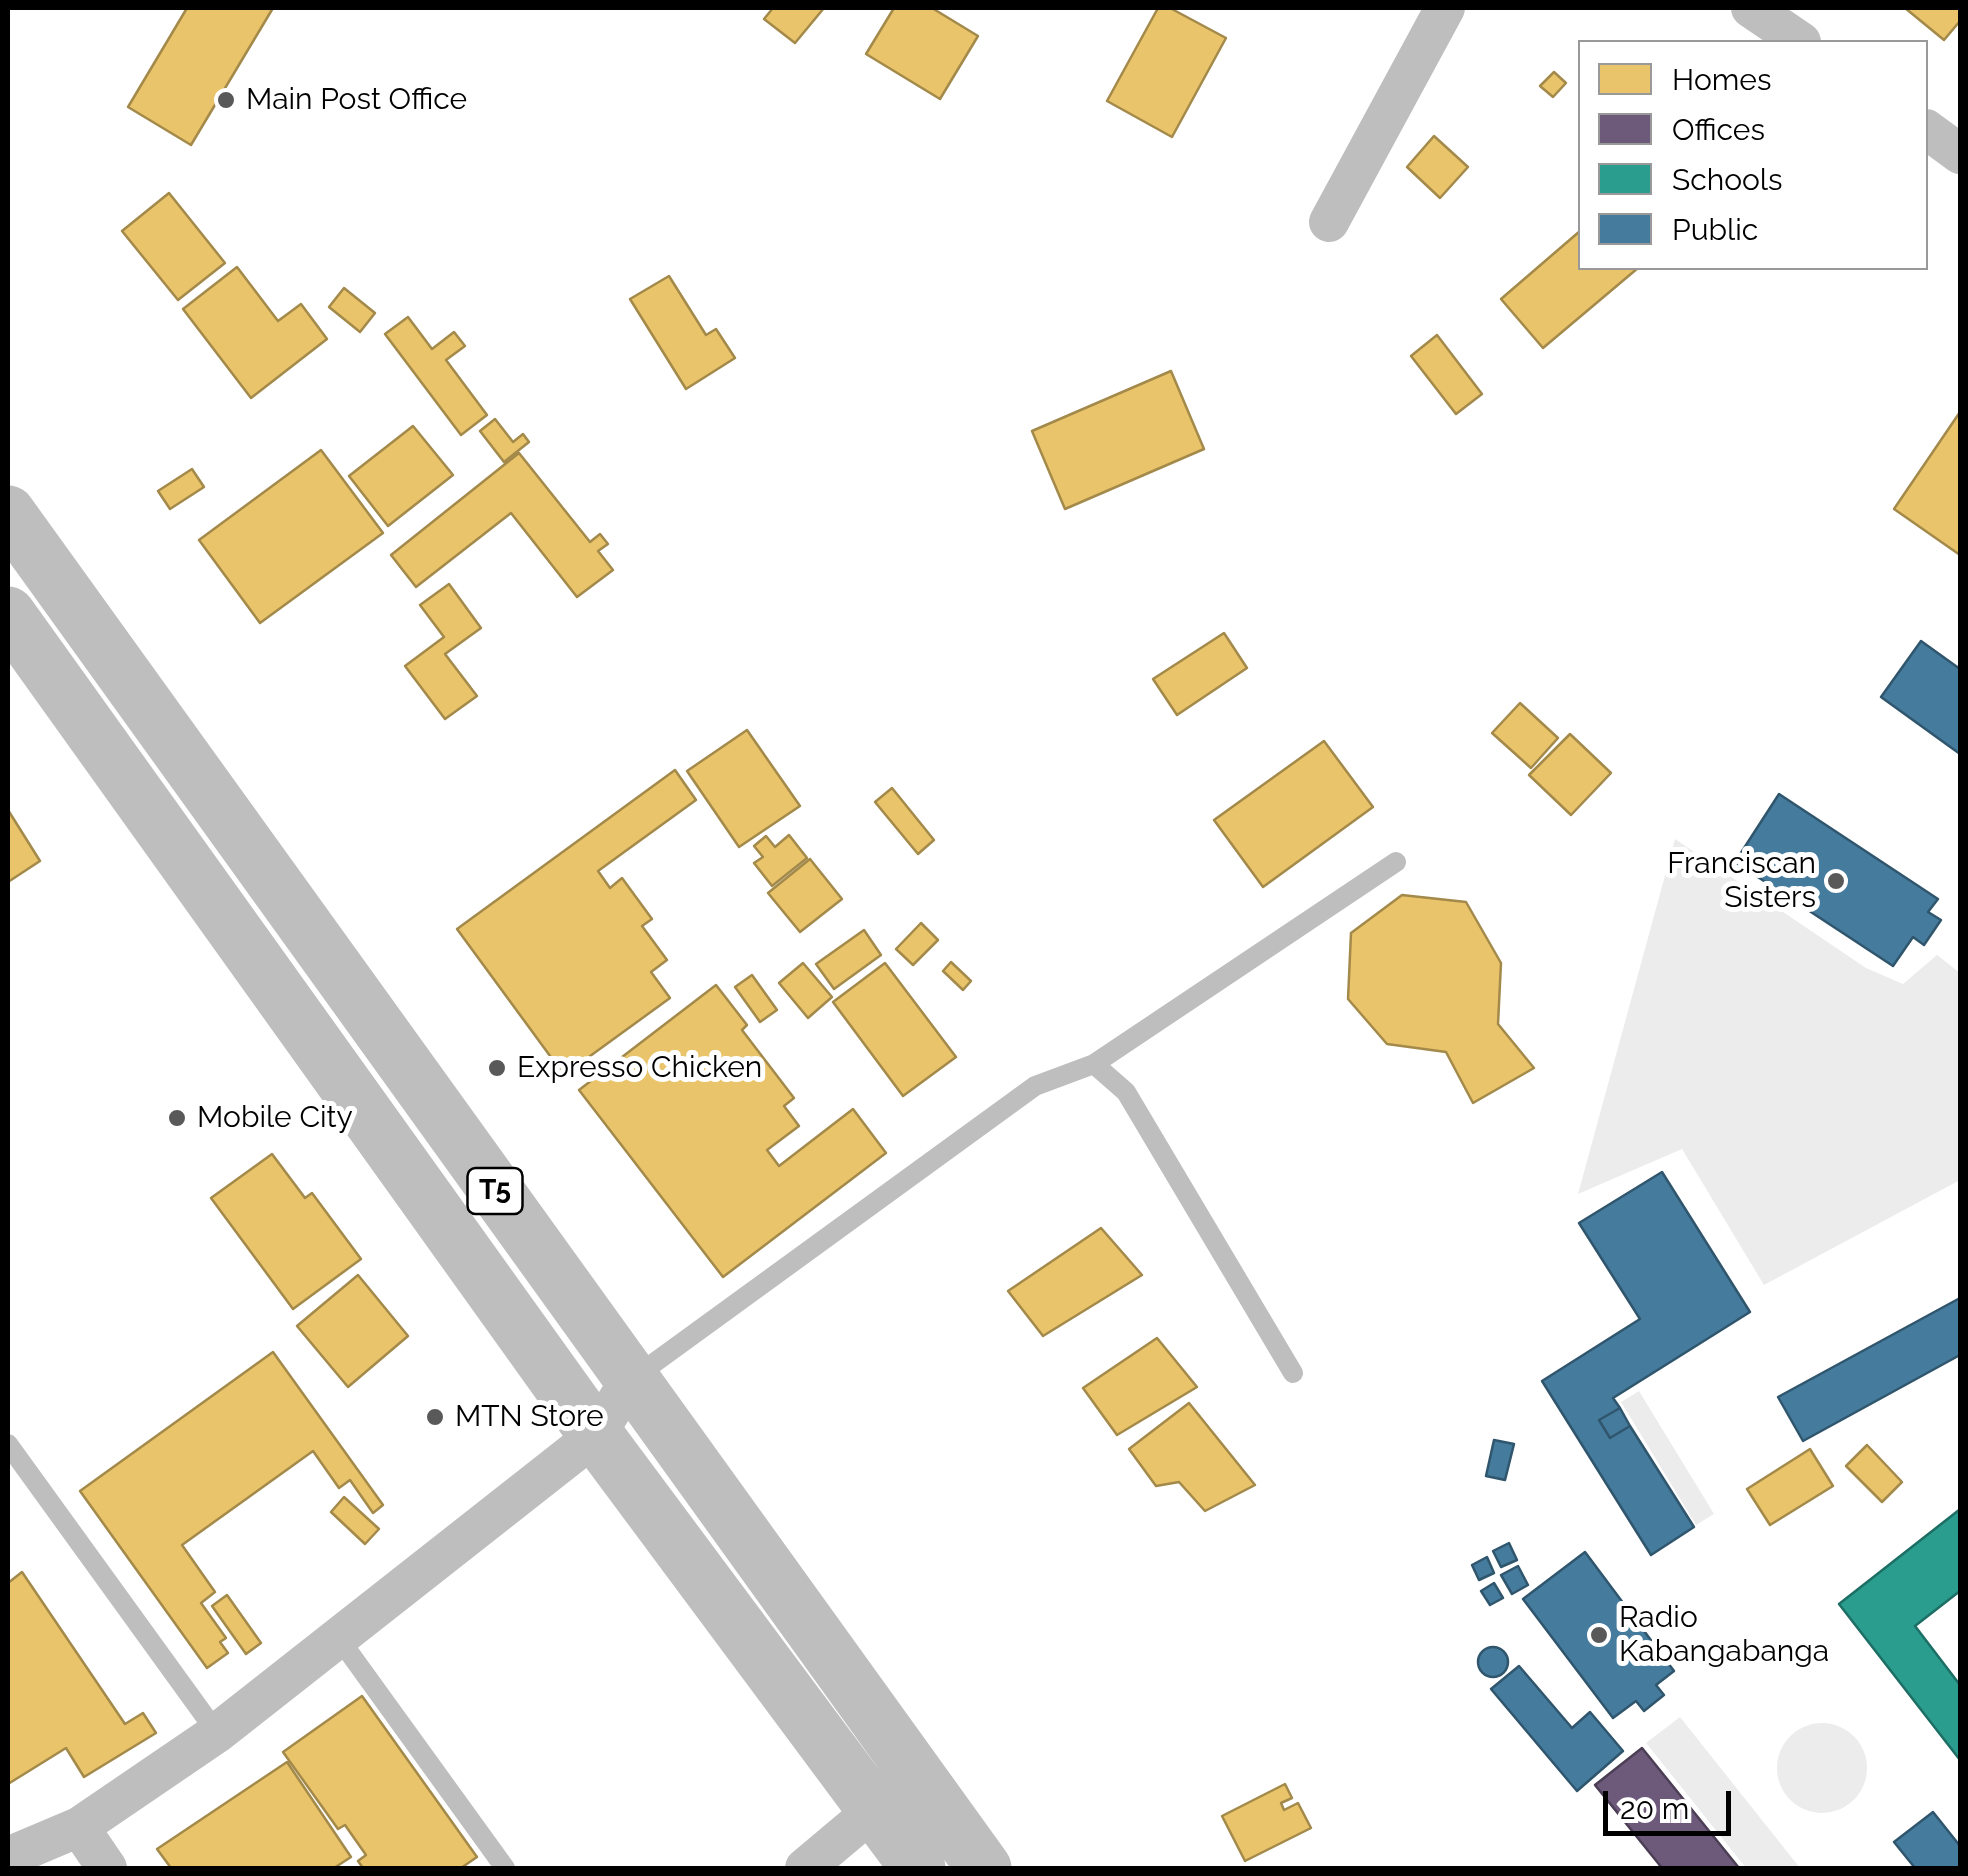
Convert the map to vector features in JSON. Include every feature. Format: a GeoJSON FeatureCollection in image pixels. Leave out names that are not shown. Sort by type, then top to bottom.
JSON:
{"type":"FeatureCollection","features":[{"type":"Feature","properties":{"kind":"highway","name":"T5"},"geometry":{"type":"LineString","coordinates":[[8,512],[984,1868]]}},
{"type":"Feature","properties":{"kind":"highway","name":"T5"},"geometry":{"type":"LineString","coordinates":[[8,614],[596,1434],[918,1868]]}},
{"type":"Feature","properties":{"kind":"street"},"geometry":{"type":"LineString","coordinates":[[1330,222],[1445,8]]}},
{"type":"Feature","properties":{"kind":"street"},"geometry":{"type":"LineString","coordinates":[[1751,8],[1798,40]]}},
{"type":"Feature","properties":{"kind":"street"},"geometry":{"type":"LineString","coordinates":[[1928,131],[1960,154]]}},
{"type":"Feature","properties":{"kind":"street"},"geometry":{"type":"LineString","coordinates":[[8,1857],[79,1827],[217,1733],[596,1434],[630,1380]]}},
{"type":"Feature","properties":{"kind":"street"},"geometry":{"type":"LineString","coordinates":[[805,1868],[874,1810]]}},
{"type":"Feature","properties":{"kind":"street"},"geometry":{"type":"LineString","coordinates":[[79,1827],[107,1868]]}},
{"type":"Feature","properties":{"kind":"lane"},"geometry":{"type":"LineString","coordinates":[[630,1380],[1035,1086],[1094,1064],[1396,862]]}},
{"type":"Feature","properties":{"kind":"lane"},"geometry":{"type":"LineString","coordinates":[[1094,1064],[1126,1092],[1294,1373]]}},
{"type":"Feature","properties":{"kind":"lane"},"geometry":{"type":"LineString","coordinates":[[8,1444],[217,1733]]}},
{"type":"Feature","properties":{"kind":"lane"},"geometry":{"type":"LineString","coordinates":[[338,1638],[505,1868]]}},
{"type":"Feature","properties":{"kind":"shaded area"},"geometry":{"type":"Polygon","coordinates":[[[1675,839],[1866,968],[1903,984],[1937,955],[1960,973],[1960,1180],[1764,1285],[1682,1149],[1578,1194],[1675,839]]]}},
{"type":"Feature","properties":{"kind":"shaded area"},"geometry":{"type":"Polygon","coordinates":[[[1639,1391],[1714,1514],[1696,1525],[1621,1402],[1639,1391]]]}},
{"type":"Feature","properties":{"kind":"shaded area"},"geometry":{"type":"Polygon","coordinates":[[[1680,1717],[1800,1868],[1746,1868],[1646,1743],[1680,1717]]]}},
{"type":"Feature","properties":{"kind":"shaded area"},"geometry":{"type":"Polygon","coordinates":[[[1822,1723],[1854,1736],[1867,1768],[1854,1800],[1822,1813],[1790,1800],[1777,1768],[1790,1736],[1822,1723]]]}},
{"type":"Feature","properties":{"kind":"building: Homes"},"geometry":{"type":"Polygon","coordinates":[[[187,8],[273,8],[191,145],[128,107],[187,8]]]}},
{"type":"Feature","properties":{"kind":"building: Homes"},"geometry":{"type":"Polygon","coordinates":[[[773,8],[824,8],[795,43],[764,19],[773,8]]]}},
{"type":"Feature","properties":{"kind":"building: Homes"},"geometry":{"type":"Polygon","coordinates":[[[894,8],[932,8],[978,36],[940,99],[866,54],[894,8]]]}},
{"type":"Feature","properties":{"kind":"building: Homes"},"geometry":{"type":"Polygon","coordinates":[[[1158,8],[1170,8],[1226,38],[1172,137],[1107,101],[1158,8]]]}},
{"type":"Feature","properties":{"kind":"building: Homes"},"geometry":{"type":"Polygon","coordinates":[[[1905,8],[1960,8],[1960,21],[1944,40],[1905,8]]]}},
{"type":"Feature","properties":{"kind":"building: Homes"},"geometry":{"type":"Polygon","coordinates":[[[1554,72],[1566,83],[1553,97],[1540,86],[1554,72]]]}},
{"type":"Feature","properties":{"kind":"building: Homes"},"geometry":{"type":"Polygon","coordinates":[[[1434,136],[1468,167],[1440,198],[1407,167],[1434,136]]]}},
{"type":"Feature","properties":{"kind":"building: Homes"},"geometry":{"type":"Polygon","coordinates":[[[169,193],[225,263],[178,300],[122,231],[169,193]]]}},
{"type":"Feature","properties":{"kind":"building: Homes"},"geometry":{"type":"Polygon","coordinates":[[[1578,233],[1578,270],[1636,270],[1543,348],[1501,299],[1578,233]]]}},
{"type":"Feature","properties":{"kind":"building: Homes"},"geometry":{"type":"Polygon","coordinates":[[[237,267],[278,321],[301,304],[327,339],[251,398],[183,309],[237,267]]]}},
{"type":"Feature","properties":{"kind":"building: Homes"},"geometry":{"type":"Polygon","coordinates":[[[669,276],[706,335],[716,329],[735,358],[686,389],[630,299],[669,276]]]}},
{"type":"Feature","properties":{"kind":"building: Homes"},"geometry":{"type":"Polygon","coordinates":[[[344,288],[375,313],[360,332],[329,307],[344,288]]]}},
{"type":"Feature","properties":{"kind":"building: Homes"},"geometry":{"type":"Polygon","coordinates":[[[408,317],[432,349],[454,332],[465,346],[446,360],[487,415],[461,435],[385,334],[408,317]]]}},
{"type":"Feature","properties":{"kind":"building: Homes"},"geometry":{"type":"Polygon","coordinates":[[[1437,335],[1482,394],[1456,414],[1411,356],[1437,335]]]}},
{"type":"Feature","properties":{"kind":"building: Homes"},"geometry":{"type":"Polygon","coordinates":[[[1171,371],[1204,449],[1065,509],[1032,431],[1171,371]]]}},
{"type":"Feature","properties":{"kind":"building: Homes"},"geometry":{"type":"Polygon","coordinates":[[[1960,412],[1960,555],[1894,509],[1960,412]]]}},
{"type":"Feature","properties":{"kind":"building: Homes"},"geometry":{"type":"Polygon","coordinates":[[[495,419],[513,442],[523,434],[529,442],[504,462],[480,431],[495,419]]]}},
{"type":"Feature","properties":{"kind":"building: Homes"},"geometry":{"type":"Polygon","coordinates":[[[413,426],[453,475],[388,526],[349,476],[413,426]]]}},
{"type":"Feature","properties":{"kind":"building: Homes"},"geometry":{"type":"Polygon","coordinates":[[[321,450],[383,533],[260,623],[199,540],[321,450]]]}},
{"type":"Feature","properties":{"kind":"building: Homes"},"geometry":{"type":"Polygon","coordinates":[[[519,453],[590,542],[600,534],[608,544],[598,551],[613,570],[577,597],[511,513],[416,587],[391,555],[519,453]]]}},
{"type":"Feature","properties":{"kind":"building: Homes"},"geometry":{"type":"Polygon","coordinates":[[[192,469],[204,487],[170,509],[158,491],[192,469]]]}},
{"type":"Feature","properties":{"kind":"building: Homes"},"geometry":{"type":"Polygon","coordinates":[[[449,584],[481,628],[445,654],[477,696],[445,719],[405,666],[444,637],[420,605],[449,584]]]}},
{"type":"Feature","properties":{"kind":"building: Homes"},"geometry":{"type":"Polygon","coordinates":[[[1224,633],[1247,668],[1177,715],[1153,679],[1224,633]]]}},
{"type":"Feature","properties":{"kind":"building: Homes"},"geometry":{"type":"Polygon","coordinates":[[[1520,703],[1558,738],[1531,768],[1492,733],[1520,703]]]}},
{"type":"Feature","properties":{"kind":"building: Homes"},"geometry":{"type":"Polygon","coordinates":[[[747,730],[800,806],[739,847],[687,771],[747,730]]]}},
{"type":"Feature","properties":{"kind":"building: Homes"},"geometry":{"type":"Polygon","coordinates":[[[1570,734],[1611,773],[1571,815],[1529,775],[1570,734]]]}},
{"type":"Feature","properties":{"kind":"building: Homes"},"geometry":{"type":"Polygon","coordinates":[[[1324,741],[1373,807],[1263,887],[1214,820],[1324,741]]]}},
{"type":"Feature","properties":{"kind":"building: Homes"},"geometry":{"type":"Polygon","coordinates":[[[675,770],[696,800],[598,871],[610,888],[622,878],[652,919],[642,926],[667,960],[651,972],[670,998],[564,1075],[457,929],[675,770]]]}},
{"type":"Feature","properties":{"kind":"building: Homes"},"geometry":{"type":"Polygon","coordinates":[[[892,788],[934,840],[918,854],[875,802],[892,788]]]}},
{"type":"Feature","properties":{"kind":"building: Homes"},"geometry":{"type":"Polygon","coordinates":[[[8,810],[40,861],[8,882],[8,810]]]}},
{"type":"Feature","properties":{"kind":"building: Homes"},"geometry":{"type":"Polygon","coordinates":[[[789,835],[807,858],[772,886],[754,863],[763,857],[754,846],[766,836],[775,847],[789,835]]]}},
{"type":"Feature","properties":{"kind":"building: Homes"},"geometry":{"type":"Polygon","coordinates":[[[810,859],[842,899],[800,932],[768,893],[810,859]]]}},
{"type":"Feature","properties":{"kind":"building: Homes"},"geometry":{"type":"Polygon","coordinates":[[[1402,895],[1466,902],[1501,963],[1498,1024],[1534,1068],[1473,1103],[1446,1052],[1387,1044],[1348,999],[1351,933],[1402,895]]]}},
{"type":"Feature","properties":{"kind":"building: Homes"},"geometry":{"type":"Polygon","coordinates":[[[921,923],[938,940],[913,965],[896,949],[921,923]]]}},
{"type":"Feature","properties":{"kind":"building: Homes"},"geometry":{"type":"Polygon","coordinates":[[[864,930],[881,955],[834,989],[816,964],[864,930]]]}},
{"type":"Feature","properties":{"kind":"building: Homes"},"geometry":{"type":"Polygon","coordinates":[[[951,962],[971,981],[963,990],[943,971],[951,962]]]}},
{"type":"Feature","properties":{"kind":"building: Homes"},"geometry":{"type":"Polygon","coordinates":[[[803,963],[832,997],[808,1018],[779,983],[803,963]]]}},
{"type":"Feature","properties":{"kind":"building: Homes"},"geometry":{"type":"Polygon","coordinates":[[[885,963],[956,1057],[903,1096],[833,1002],[885,963]]]}},
{"type":"Feature","properties":{"kind":"building: Homes"},"geometry":{"type":"Polygon","coordinates":[[[752,975],[777,1010],[760,1022],[735,987],[752,975]]]}},
{"type":"Feature","properties":{"kind":"building: Homes"},"geometry":{"type":"Polygon","coordinates":[[[716,985],[747,1025],[742,1030],[794,1098],[784,1106],[799,1126],[767,1150],[779,1166],[853,1109],[886,1153],[723,1277],[579,1090],[716,985]]]}},
{"type":"Feature","properties":{"kind":"building: Homes"},"geometry":{"type":"Polygon","coordinates":[[[272,1154],[305,1198],[312,1193],[361,1259],[293,1309],[211,1198],[272,1154]]]}},
{"type":"Feature","properties":{"kind":"building: Homes"},"geometry":{"type":"Polygon","coordinates":[[[1101,1228],[1142,1275],[1043,1336],[1008,1291],[1101,1228]]]}},
{"type":"Feature","properties":{"kind":"building: Homes"},"geometry":{"type":"Polygon","coordinates":[[[358,1275],[408,1336],[348,1387],[297,1326],[358,1275]]]}},
{"type":"Feature","properties":{"kind":"building: Homes"},"geometry":{"type":"Polygon","coordinates":[[[1157,1338],[1197,1387],[1117,1435],[1083,1388],[1157,1338]]]}},
{"type":"Feature","properties":{"kind":"building: Homes"},"geometry":{"type":"Polygon","coordinates":[[[273,1352],[383,1505],[373,1513],[350,1480],[339,1488],[313,1451],[182,1545],[215,1592],[201,1603],[226,1638],[220,1642],[228,1653],[207,1668],[80,1491],[273,1352]]]}},
{"type":"Feature","properties":{"kind":"building: Homes"},"geometry":{"type":"Polygon","coordinates":[[[1189,1403],[1255,1485],[1205,1511],[1179,1482],[1156,1486],[1129,1449],[1189,1403]]]}},
{"type":"Feature","properties":{"kind":"building: Homes"},"geometry":{"type":"Polygon","coordinates":[[[1867,1445],[1902,1482],[1882,1502],[1846,1466],[1867,1445]]]}},
{"type":"Feature","properties":{"kind":"building: Homes"},"geometry":{"type":"Polygon","coordinates":[[[1810,1449],[1833,1486],[1770,1525],[1747,1489],[1810,1449]]]}},
{"type":"Feature","properties":{"kind":"building: Homes"},"geometry":{"type":"Polygon","coordinates":[[[344,1497],[379,1529],[365,1544],[331,1512],[344,1497]]]}},
{"type":"Feature","properties":{"kind":"building: Homes"},"geometry":{"type":"Polygon","coordinates":[[[22,1572],[125,1724],[143,1713],[156,1733],[84,1777],[66,1748],[8,1784],[8,1583],[22,1572]]]}},
{"type":"Feature","properties":{"kind":"building: Homes"},"geometry":{"type":"Polygon","coordinates":[[[227,1595],[261,1643],[246,1654],[212,1606],[227,1595]]]}},
{"type":"Feature","properties":{"kind":"building: Homes"},"geometry":{"type":"Polygon","coordinates":[[[362,1696],[477,1857],[461,1868],[363,1868],[358,1861],[366,1855],[345,1825],[338,1829],[283,1752],[362,1696]]]}},
{"type":"Feature","properties":{"kind":"building: Homes"},"geometry":{"type":"Polygon","coordinates":[[[287,1762],[351,1857],[334,1868],[171,1868],[157,1849],[287,1762]]]}},
{"type":"Feature","properties":{"kind":"building: Homes"},"geometry":{"type":"Polygon","coordinates":[[[1285,1784],[1292,1798],[1281,1803],[1284,1810],[1298,1803],[1311,1828],[1245,1861],[1222,1816],[1285,1784]]]}},
{"type":"Feature","properties":{"kind":"building: Offices"},"geometry":{"type":"Polygon","coordinates":[[[1642,1748],[1739,1868],[1662,1868],[1595,1785],[1642,1748]]]}},
{"type":"Feature","properties":{"kind":"building: Schools"},"geometry":{"type":"Polygon","coordinates":[[[1959,1510],[1960,1591],[1915,1626],[1960,1685],[1960,1760],[1839,1604],[1959,1510]]]}},
{"type":"Feature","properties":{"kind":"building: Public"},"geometry":{"type":"Polygon","coordinates":[[[1921,641],[1960,669],[1960,754],[1881,697],[1921,641]]]}},
{"type":"Feature","properties":{"kind":"building: Public","name":"Franciscan Sisters"},"geometry":{"type":"Polygon","coordinates":[[[1779,794],[1938,899],[1928,912],[1941,920],[1924,945],[1913,937],[1893,966],[1735,862],[1779,794]]]}},
{"type":"Feature","properties":{"kind":"building: Public"},"geometry":{"type":"Polygon","coordinates":[[[1662,1172],[1750,1312],[1613,1398],[1620,1408],[1599,1420],[1610,1438],[1630,1426],[1694,1527],[1651,1555],[1542,1381],[1640,1319],[1579,1223],[1662,1172]]]}},
{"type":"Feature","properties":{"kind":"building: Public"},"geometry":{"type":"Polygon","coordinates":[[[1960,1298],[1960,1355],[1803,1441],[1778,1397],[1960,1298]]]}},
{"type":"Feature","properties":{"kind":"building: Public"},"geometry":{"type":"Polygon","coordinates":[[[1620,1408],[1630,1426],[1610,1438],[1599,1420],[1620,1408]]]}},
{"type":"Feature","properties":{"kind":"building: Public"},"geometry":{"type":"Polygon","coordinates":[[[1494,1440],[1514,1444],[1505,1480],[1486,1476],[1494,1440]]]}},
{"type":"Feature","properties":{"kind":"building: Public"},"geometry":{"type":"Polygon","coordinates":[[[1509,1543],[1517,1560],[1501,1567],[1493,1551],[1509,1543]]]}},
{"type":"Feature","properties":{"kind":"building: Public","name":"Radio Kabangabanga"},"geometry":{"type":"Polygon","coordinates":[[[1585,1552],[1674,1671],[1656,1685],[1664,1695],[1644,1711],[1636,1701],[1613,1718],[1523,1599],[1585,1552]]]}},
{"type":"Feature","properties":{"kind":"building: Public"},"geometry":{"type":"Polygon","coordinates":[[[1487,1557],[1494,1573],[1479,1580],[1472,1565],[1487,1557]]]}},
{"type":"Feature","properties":{"kind":"building: Public"},"geometry":{"type":"Polygon","coordinates":[[[1518,1566],[1528,1585],[1512,1594],[1501,1575],[1518,1566]]]}},
{"type":"Feature","properties":{"kind":"building: Public"},"geometry":{"type":"Polygon","coordinates":[[[1494,1583],[1503,1598],[1490,1605],[1481,1591],[1494,1583]]]}},
{"type":"Feature","properties":{"kind":"building: Public"},"geometry":{"type":"Polygon","coordinates":[[[1493,1647],[1507,1656],[1508,1662],[1499,1676],[1493,1677],[1479,1668],[1478,1662],[1487,1648],[1493,1647]]]}},
{"type":"Feature","properties":{"kind":"building: Public"},"geometry":{"type":"Polygon","coordinates":[[[1519,1666],[1572,1728],[1590,1712],[1623,1751],[1577,1791],[1491,1689],[1519,1666]]]}},
{"type":"Feature","properties":{"kind":"building: Public"},"geometry":{"type":"Polygon","coordinates":[[[1933,1812],[1960,1846],[1960,1868],[1915,1868],[1894,1842],[1933,1812]]]}},
{"type":"Feature","properties":{"kind":"place","name":"Main Post Office"},"geometry":{"type":"Point","coordinates":[226,100]}},
{"type":"Feature","properties":{"kind":"place","name":"Franciscan Sisters"},"geometry":{"type":"Point","coordinates":[1836,881]}},
{"type":"Feature","properties":{"kind":"place","name":"Expresso Chicken"},"geometry":{"type":"Point","coordinates":[497,1068]}},
{"type":"Feature","properties":{"kind":"place","name":"Mobile City"},"geometry":{"type":"Point","coordinates":[177,1118]}},
{"type":"Feature","properties":{"kind":"place","name":"MTN Store"},"geometry":{"type":"Point","coordinates":[435,1417]}},
{"type":"Feature","properties":{"kind":"place","name":"Radio Kabangabanga"},"geometry":{"type":"Point","coordinates":[1599,1635]}}]}
